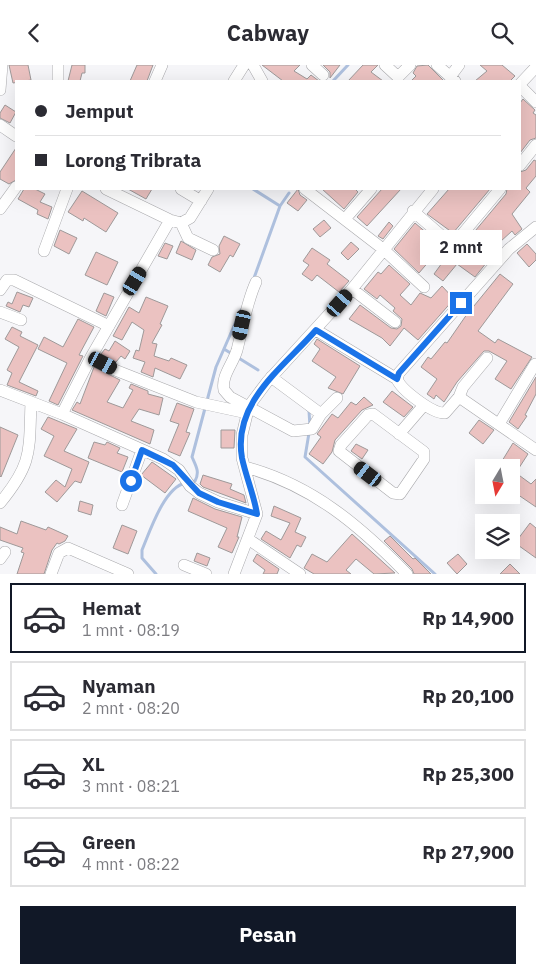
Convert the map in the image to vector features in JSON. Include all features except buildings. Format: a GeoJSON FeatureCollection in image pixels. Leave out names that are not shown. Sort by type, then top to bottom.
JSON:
{"type":"FeatureCollection","features":[{"type":"Feature","properties":{"kind":"street"},"geometry":{"type":"LineString","coordinates":[[0,89],[2,65]]}},
{"type":"Feature","properties":{"kind":"street"},"geometry":{"type":"LineString","coordinates":[[58,65],[58,80]]}},
{"type":"Feature","properties":{"kind":"street"},"geometry":{"type":"LineString","coordinates":[[155,80],[162,65]]}},
{"type":"Feature","properties":{"kind":"street"},"geometry":{"type":"LineString","coordinates":[[235,80],[244,65]]}},
{"type":"Feature","properties":{"kind":"street"},"geometry":{"type":"LineString","coordinates":[[253,65],[265,80]]}},
{"type":"Feature","properties":{"kind":"street"},"geometry":{"type":"LineString","coordinates":[[312,65],[324,75]]}},
{"type":"Feature","properties":{"kind":"street"},"geometry":{"type":"LineString","coordinates":[[385,65],[398,77],[410,65]]}},
{"type":"Feature","properties":{"kind":"street"},"geometry":{"type":"LineString","coordinates":[[437,65],[452,79],[459,65]]}},
{"type":"Feature","properties":{"kind":"street"},"geometry":{"type":"LineString","coordinates":[[521,83],[531,68]]}},
{"type":"Feature","properties":{"kind":"street"},"geometry":{"type":"LineString","coordinates":[[521,86],[536,102]]}},
{"type":"Feature","properties":{"kind":"street"},"geometry":{"type":"LineString","coordinates":[[0,125],[15,135]]}},
{"type":"Feature","properties":{"kind":"street"},"geometry":{"type":"LineString","coordinates":[[521,164],[536,145]]}},
{"type":"Feature","properties":{"kind":"street"},"geometry":{"type":"LineString","coordinates":[[2,204],[15,188]]}},
{"type":"Feature","properties":{"kind":"street"},"geometry":{"type":"LineString","coordinates":[[44,251],[67,190]]}},
{"type":"Feature","properties":{"kind":"street"},"geometry":{"type":"LineString","coordinates":[[183,190],[200,201]]}},
{"type":"Feature","properties":{"kind":"street"},"geometry":{"type":"LineString","coordinates":[[62,414],[109,326],[175,222],[190,218],[207,190]]}},
{"type":"Feature","properties":{"kind":"street"},"geometry":{"type":"LineString","coordinates":[[308,190],[383,249],[424,287]]}},
{"type":"Feature","properties":{"kind":"street"},"geometry":{"type":"LineString","coordinates":[[345,219],[370,190]]}},
{"type":"Feature","properties":{"kind":"street"},"geometry":{"type":"LineString","coordinates":[[234,574],[257,514],[242,458],[242,435],[248,409],[272,377],[352,289],[413,211],[432,190]]}},
{"type":"Feature","properties":{"kind":"street"},"geometry":{"type":"LineString","coordinates":[[413,211],[450,244],[454,244],[499,190]]}},
{"type":"Feature","properties":{"kind":"street"},"geometry":{"type":"LineString","coordinates":[[120,192],[175,222],[188,238],[213,250]]}},
{"type":"Feature","properties":{"kind":"street"},"geometry":{"type":"LineString","coordinates":[[397,379],[399,373],[509,249],[536,227]]}},
{"type":"Feature","properties":{"kind":"street"},"geometry":{"type":"LineString","coordinates":[[0,290],[6,280],[14,280],[109,326]]}},
{"type":"Feature","properties":{"kind":"street"},"geometry":{"type":"LineString","coordinates":[[256,282],[248,301],[235,356],[224,379],[224,390],[230,397],[248,409],[293,431],[309,430],[337,398]]}},
{"type":"Feature","properties":{"kind":"street"},"geometry":{"type":"LineString","coordinates":[[352,289],[395,322]]}},
{"type":"Feature","properties":{"kind":"street"},"geometry":{"type":"LineString","coordinates":[[0,312],[21,320]]}},
{"type":"Feature","properties":{"kind":"street"},"geometry":{"type":"LineString","coordinates":[[316,330],[397,379],[400,385],[424,405],[443,413],[454,405],[463,387],[486,358]]}},
{"type":"Feature","properties":{"kind":"street"},"geometry":{"type":"LineString","coordinates":[[91,357],[115,370],[208,405],[248,409]]}},
{"type":"Feature","properties":{"kind":"street"},"geometry":{"type":"LineString","coordinates":[[499,424],[535,364]]}},
{"type":"Feature","properties":{"kind":"street"},"geometry":{"type":"LineString","coordinates":[[272,377],[322,414]]}},
{"type":"Feature","properties":{"kind":"street"},"geometry":{"type":"LineString","coordinates":[[0,390],[62,414],[142,450],[173,465],[199,493],[218,502],[257,514]]}},
{"type":"Feature","properties":{"kind":"street"},"geometry":{"type":"LineString","coordinates":[[459,397],[536,450]]}},
{"type":"Feature","properties":{"kind":"street"},"geometry":{"type":"LineString","coordinates":[[0,503],[16,482],[28,459],[31,402]]}},
{"type":"Feature","properties":{"kind":"street"},"geometry":{"type":"LineString","coordinates":[[399,434],[424,405]]}},
{"type":"Feature","properties":{"kind":"street"},"geometry":{"type":"LineString","coordinates":[[370,414],[375,415],[399,434],[425,454],[424,459],[400,494],[393,493],[340,451],[341,445],[370,414]]}},
{"type":"Feature","properties":{"kind":"street"},"geometry":{"type":"LineString","coordinates":[[122,505],[142,450]]}},
{"type":"Feature","properties":{"kind":"street"},"geometry":{"type":"LineString","coordinates":[[245,467],[270,474],[300,487],[330,505],[407,574]]}},
{"type":"Feature","properties":{"kind":"street"},"geometry":{"type":"LineString","coordinates":[[248,539],[300,574]]}},
{"type":"Feature","properties":{"kind":"street"},"geometry":{"type":"LineString","coordinates":[[51,574],[59,553],[68,548],[128,574]]}},
{"type":"Feature","properties":{"kind":"street"},"geometry":{"type":"LineString","coordinates":[[184,565],[206,574]]}},
{"type":"Feature","properties":{"kind":"waterway"},"geometry":{"type":"LineString","coordinates":[[334,80],[348,65]]}},
{"type":"Feature","properties":{"kind":"waterway"},"geometry":{"type":"LineString","coordinates":[[255,190],[280,206]]}},
{"type":"Feature","properties":{"kind":"waterway"},"geometry":{"type":"LineString","coordinates":[[254,278],[280,206],[289,193]]}},
{"type":"Feature","properties":{"kind":"waterway"},"geometry":{"type":"LineString","coordinates":[[191,482],[195,481],[197,475],[197,469],[192,457],[216,367],[241,310]]}},
{"type":"Feature","properties":{"kind":"waterway"},"geometry":{"type":"LineString","coordinates":[[224,349],[258,370]]}},
{"type":"Feature","properties":{"kind":"waterway"},"geometry":{"type":"LineString","coordinates":[[307,409],[309,411],[310,427]]}},
{"type":"Feature","properties":{"kind":"waterway"},"geometry":{"type":"LineString","coordinates":[[309,433],[305,457],[435,574]]}},
{"type":"Feature","properties":{"kind":"waterway"},"geometry":{"type":"LineString","coordinates":[[156,574],[142,558],[142,550],[164,501],[177,487],[185,483]]}},
{"type":"Feature","properties":{"kind":"route"},"geometry":{"type":"LineString","coordinates":[[131,481],[142,450],[173,465],[179,470],[190,486],[199,493],[218,502],[257,514],[242,458],[242,435],[249,406],[267,382],[316,330],[397,379],[399,373],[461,303]]}}]}
